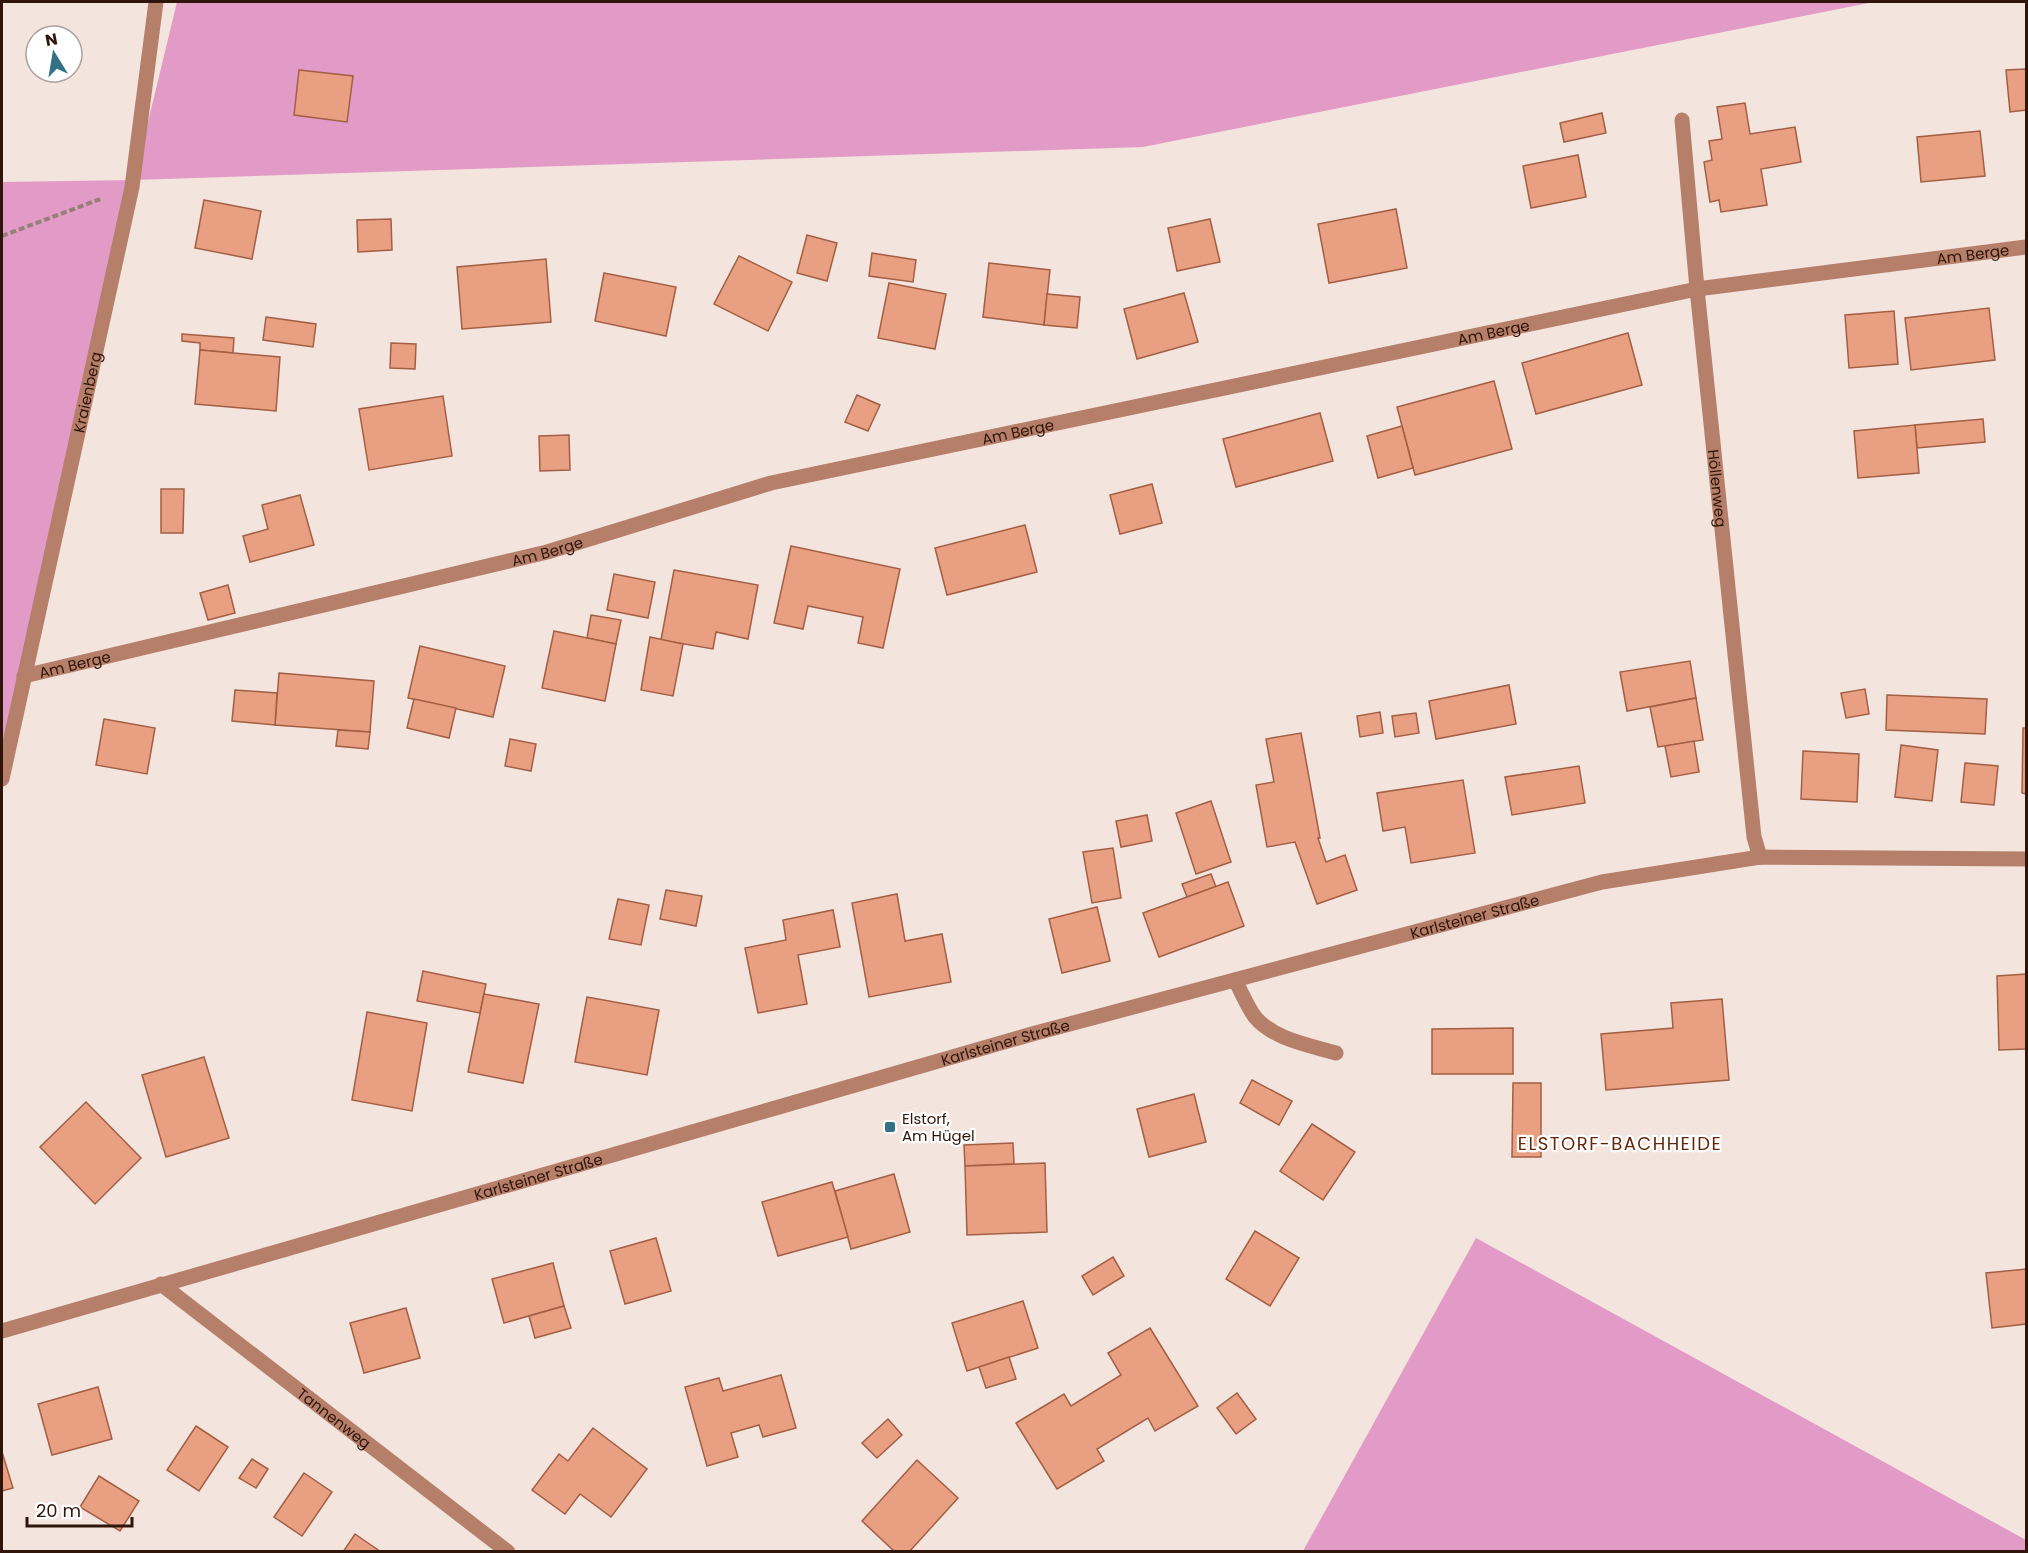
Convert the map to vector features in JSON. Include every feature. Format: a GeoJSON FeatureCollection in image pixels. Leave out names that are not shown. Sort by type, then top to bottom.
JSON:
{"type":"FeatureCollection","features":[{"type":"Feature","properties":{"kind":"street","name":"Kraienberg"},"geometry":{"type":"LineString","coordinates":[[2,778],[132,187],[156,2]]}},
{"type":"Feature","properties":{"kind":"street","name":"Höllenweg"},"geometry":{"type":"LineString","coordinates":[[1682,120],[1697,289],[1753,825],[1760,857]]}},
{"type":"Feature","properties":{"kind":"street","name":"Am Berge"},"geometry":{"type":"LineString","coordinates":[[24,676],[547,552],[771,483],[1697,289],[2026,247]]}},
{"type":"Feature","properties":{"kind":"street","name":"Karlsteiner Straße"},"geometry":{"type":"LineString","coordinates":[[2,1331],[1032,1034],[1602,882],[1760,857],[2026,859]]}},
{"type":"Feature","properties":{"kind":"street"},"geometry":{"type":"LineString","coordinates":[[1234,980],[1255,1016],[1267,1028],[1288,1038],[1336,1053]]}},
{"type":"Feature","properties":{"kind":"street","name":"Tannenweg"},"geometry":{"type":"LineString","coordinates":[[161,1284],[508,1551]]}},
{"type":"Feature","properties":{"kind":"path"},"geometry":{"type":"LineString","coordinates":[[2,236],[132,187]]}},
{"type":"Feature","properties":{"kind":"shaded area"},"geometry":{"type":"Polygon","coordinates":[[[177,2],[1874,2],[1143,147],[134,180],[177,2]]]}},
{"type":"Feature","properties":{"kind":"shaded area"},"geometry":{"type":"Polygon","coordinates":[[[134,180],[2,753],[2,182],[134,180]]]}},
{"type":"Feature","properties":{"kind":"shaded area"},"geometry":{"type":"Polygon","coordinates":[[[1476,1238],[2026,1540],[2026,1551],[1303,1551],[1476,1238]]]}},
{"type":"Feature","properties":{"kind":"building"},"geometry":{"type":"Polygon","coordinates":[[[2026,69],[2026,110],[2010,112],[2006,70],[2026,69]]]}},
{"type":"Feature","properties":{"kind":"building"},"geometry":{"type":"Polygon","coordinates":[[[299,70],[353,76],[347,122],[294,115],[299,70]]]}},
{"type":"Feature","properties":{"kind":"building"},"geometry":{"type":"Polygon","coordinates":[[[1745,103],[1750,134],[1795,127],[1801,162],[1761,169],[1767,205],[1721,212],[1719,200],[1710,202],[1704,162],[1712,160],[1709,141],[1722,139],[1717,107],[1745,103]]]}},
{"type":"Feature","properties":{"kind":"building"},"geometry":{"type":"Polygon","coordinates":[[[1602,113],[1606,133],[1564,142],[1560,123],[1602,113]]]}},
{"type":"Feature","properties":{"kind":"building"},"geometry":{"type":"Polygon","coordinates":[[[1980,131],[1985,176],[1921,182],[1917,137],[1980,131]]]}},
{"type":"Feature","properties":{"kind":"building"},"geometry":{"type":"Polygon","coordinates":[[[1578,155],[1586,197],[1531,208],[1523,166],[1578,155]]]}},
{"type":"Feature","properties":{"kind":"building"},"geometry":{"type":"Polygon","coordinates":[[[204,200],[261,211],[252,259],[195,248],[204,200]]]}},
{"type":"Feature","properties":{"kind":"building"},"geometry":{"type":"Polygon","coordinates":[[[1396,209],[1407,268],[1329,283],[1318,224],[1396,209]]]}},
{"type":"Feature","properties":{"kind":"building"},"geometry":{"type":"Polygon","coordinates":[[[391,219],[392,250],[358,252],[357,220],[391,219]]]}},
{"type":"Feature","properties":{"kind":"building"},"geometry":{"type":"Polygon","coordinates":[[[1210,219],[1220,262],[1177,271],[1168,228],[1210,219]]]}},
{"type":"Feature","properties":{"kind":"building"},"geometry":{"type":"Polygon","coordinates":[[[807,235],[837,243],[827,281],[797,273],[807,235]]]}},
{"type":"Feature","properties":{"kind":"building"},"geometry":{"type":"Polygon","coordinates":[[[872,253],[916,260],[913,282],[869,276],[872,253]]]}},
{"type":"Feature","properties":{"kind":"building"},"geometry":{"type":"Polygon","coordinates":[[[739,256],[792,282],[768,331],[714,304],[739,256]]]}},
{"type":"Feature","properties":{"kind":"building"},"geometry":{"type":"Polygon","coordinates":[[[546,259],[551,322],[462,329],[457,267],[546,259]]]}},
{"type":"Feature","properties":{"kind":"building"},"geometry":{"type":"Polygon","coordinates":[[[989,263],[1050,270],[1044,325],[983,317],[989,263]]]}},
{"type":"Feature","properties":{"kind":"building"},"geometry":{"type":"Polygon","coordinates":[[[604,273],[676,287],[666,336],[595,321],[604,273]]]}},
{"type":"Feature","properties":{"kind":"building"},"geometry":{"type":"Polygon","coordinates":[[[889,283],[946,294],[935,349],[878,338],[889,283]]]}},
{"type":"Feature","properties":{"kind":"building"},"geometry":{"type":"Polygon","coordinates":[[[1184,293],[1198,342],[1137,359],[1124,309],[1184,293]]]}},
{"type":"Feature","properties":{"kind":"building"},"geometry":{"type":"Polygon","coordinates":[[[1047,294],[1080,297],[1077,328],[1044,325],[1047,294]]]}},
{"type":"Feature","properties":{"kind":"building"},"geometry":{"type":"Polygon","coordinates":[[[1989,308],[1995,360],[1911,370],[1905,318],[1989,308]]]}},
{"type":"Feature","properties":{"kind":"building"},"geometry":{"type":"Polygon","coordinates":[[[1894,311],[1898,364],[1849,368],[1845,315],[1894,311]]]}},
{"type":"Feature","properties":{"kind":"building"},"geometry":{"type":"Polygon","coordinates":[[[266,317],[316,324],[313,347],[263,340],[266,317]]]}},
{"type":"Feature","properties":{"kind":"building"},"geometry":{"type":"Polygon","coordinates":[[[1628,333],[1642,385],[1536,414],[1522,363],[1628,333]]]}},
{"type":"Feature","properties":{"kind":"building"},"geometry":{"type":"Polygon","coordinates":[[[182,334],[234,338],[233,353],[200,350],[200,343],[182,341],[182,334]]]}},
{"type":"Feature","properties":{"kind":"building"},"geometry":{"type":"Polygon","coordinates":[[[391,343],[416,344],[415,369],[390,368],[391,343]]]}},
{"type":"Feature","properties":{"kind":"building"},"geometry":{"type":"Polygon","coordinates":[[[200,350],[280,357],[276,411],[195,404],[200,350]]]}},
{"type":"Feature","properties":{"kind":"building"},"geometry":{"type":"Polygon","coordinates":[[[1494,381],[1512,449],[1415,475],[1397,407],[1494,381]]]}},
{"type":"Feature","properties":{"kind":"building"},"geometry":{"type":"Polygon","coordinates":[[[857,395],[880,405],[868,431],[845,422],[857,395]]]}},
{"type":"Feature","properties":{"kind":"building"},"geometry":{"type":"Polygon","coordinates":[[[443,396],[452,456],[369,470],[359,409],[443,396]]]}},
{"type":"Feature","properties":{"kind":"building"},"geometry":{"type":"Polygon","coordinates":[[[1320,413],[1333,461],[1236,487],[1223,439],[1320,413]]]}},
{"type":"Feature","properties":{"kind":"building"},"geometry":{"type":"Polygon","coordinates":[[[1983,419],[1985,442],[1917,448],[1915,425],[1983,419]]]}},
{"type":"Feature","properties":{"kind":"building"},"geometry":{"type":"Polygon","coordinates":[[[1915,425],[1919,473],[1858,478],[1854,431],[1915,425]]]}},
{"type":"Feature","properties":{"kind":"building"},"geometry":{"type":"Polygon","coordinates":[[[1402,426],[1413,468],[1378,478],[1367,436],[1402,426]]]}},
{"type":"Feature","properties":{"kind":"building"},"geometry":{"type":"Polygon","coordinates":[[[569,435],[570,470],[540,471],[539,436],[569,435]]]}},
{"type":"Feature","properties":{"kind":"building"},"geometry":{"type":"Polygon","coordinates":[[[1152,484],[1162,523],[1120,534],[1110,495],[1152,484]]]}},
{"type":"Feature","properties":{"kind":"building"},"geometry":{"type":"Polygon","coordinates":[[[161,489],[184,489],[183,533],[161,533],[161,489]]]}},
{"type":"Feature","properties":{"kind":"building"},"geometry":{"type":"Polygon","coordinates":[[[300,495],[314,545],[250,562],[243,536],[268,529],[262,505],[300,495]]]}},
{"type":"Feature","properties":{"kind":"building"},"geometry":{"type":"Polygon","coordinates":[[[1025,525],[1037,572],[947,595],[935,548],[1025,525]]]}},
{"type":"Feature","properties":{"kind":"building"},"geometry":{"type":"Polygon","coordinates":[[[791,546],[900,569],[883,648],[858,643],[863,617],[808,606],[803,629],[774,623],[791,546]]]}},
{"type":"Feature","properties":{"kind":"building"},"geometry":{"type":"Polygon","coordinates":[[[674,570],[758,585],[748,639],[716,632],[713,649],[661,640],[674,570]]]}},
{"type":"Feature","properties":{"kind":"building"},"geometry":{"type":"Polygon","coordinates":[[[614,574],[655,582],[648,618],[607,610],[614,574]]]}},
{"type":"Feature","properties":{"kind":"building"},"geometry":{"type":"Polygon","coordinates":[[[228,585],[235,613],[208,620],[200,593],[228,585]]]}},
{"type":"Feature","properties":{"kind":"building"},"geometry":{"type":"Polygon","coordinates":[[[591,615],[621,620],[616,644],[587,638],[591,615]]]}},
{"type":"Feature","properties":{"kind":"building"},"geometry":{"type":"Polygon","coordinates":[[[554,631],[616,644],[605,701],[542,688],[554,631]]]}},
{"type":"Feature","properties":{"kind":"building"},"geometry":{"type":"Polygon","coordinates":[[[650,637],[683,644],[673,696],[641,690],[650,637]]]}},
{"type":"Feature","properties":{"kind":"building"},"geometry":{"type":"Polygon","coordinates":[[[420,646],[505,666],[493,717],[408,698],[420,646]]]}},
{"type":"Feature","properties":{"kind":"building"},"geometry":{"type":"Polygon","coordinates":[[[1690,661],[1696,698],[1627,711],[1620,672],[1690,661]]]}},
{"type":"Feature","properties":{"kind":"building"},"geometry":{"type":"Polygon","coordinates":[[[279,673],[374,681],[370,732],[275,725],[279,673]]]}},
{"type":"Feature","properties":{"kind":"building"},"geometry":{"type":"Polygon","coordinates":[[[1509,685],[1516,724],[1436,739],[1429,701],[1509,685]]]}},
{"type":"Feature","properties":{"kind":"building"},"geometry":{"type":"Polygon","coordinates":[[[1865,689],[1869,714],[1846,718],[1841,693],[1865,689]]]}},
{"type":"Feature","properties":{"kind":"building"},"geometry":{"type":"Polygon","coordinates":[[[235,690],[277,693],[275,725],[232,721],[235,690]]]}},
{"type":"Feature","properties":{"kind":"building"},"geometry":{"type":"Polygon","coordinates":[[[1887,695],[1987,699],[1985,734],[1886,730],[1887,695]]]}},
{"type":"Feature","properties":{"kind":"building"},"geometry":{"type":"Polygon","coordinates":[[[1696,698],[1703,740],[1658,747],[1650,707],[1696,698]]]}},
{"type":"Feature","properties":{"kind":"building"},"geometry":{"type":"Polygon","coordinates":[[[414,699],[456,708],[449,738],[407,728],[414,699]]]}},
{"type":"Feature","properties":{"kind":"building"},"geometry":{"type":"Polygon","coordinates":[[[1380,712],[1383,733],[1360,737],[1357,716],[1380,712]]]}},
{"type":"Feature","properties":{"kind":"building"},"geometry":{"type":"Polygon","coordinates":[[[1416,713],[1419,733],[1395,737],[1392,716],[1416,713]]]}},
{"type":"Feature","properties":{"kind":"building"},"geometry":{"type":"Polygon","coordinates":[[[104,719],[155,728],[147,774],[96,765],[104,719]]]}},
{"type":"Feature","properties":{"kind":"building"},"geometry":{"type":"Polygon","coordinates":[[[2023,728],[2026,728],[2026,794],[2022,793],[2023,728]]]}},
{"type":"Feature","properties":{"kind":"building"},"geometry":{"type":"Polygon","coordinates":[[[338,730],[370,732],[368,749],[336,746],[338,730]]]}},
{"type":"Feature","properties":{"kind":"building"},"geometry":{"type":"Polygon","coordinates":[[[1301,733],[1320,838],[1318,838],[1326,862],[1345,855],[1357,890],[1317,904],[1295,842],[1267,847],[1256,785],[1274,782],[1266,739],[1301,733]]]}},
{"type":"Feature","properties":{"kind":"building"},"geometry":{"type":"Polygon","coordinates":[[[510,739],[536,744],[531,771],[505,766],[510,739]]]}},
{"type":"Feature","properties":{"kind":"building"},"geometry":{"type":"Polygon","coordinates":[[[1694,741],[1699,772],[1671,777],[1665,746],[1694,741]]]}},
{"type":"Feature","properties":{"kind":"building"},"geometry":{"type":"Polygon","coordinates":[[[1901,745],[1938,750],[1932,801],[1895,797],[1901,745]]]}},
{"type":"Feature","properties":{"kind":"building"},"geometry":{"type":"Polygon","coordinates":[[[1803,751],[1859,754],[1857,802],[1801,799],[1803,751]]]}},
{"type":"Feature","properties":{"kind":"building"},"geometry":{"type":"Polygon","coordinates":[[[1965,763],[1998,766],[1994,805],[1961,802],[1965,763]]]}},
{"type":"Feature","properties":{"kind":"building"},"geometry":{"type":"Polygon","coordinates":[[[1579,766],[1585,803],[1512,815],[1505,777],[1579,766]]]}},
{"type":"Feature","properties":{"kind":"building"},"geometry":{"type":"Polygon","coordinates":[[[1463,780],[1475,853],[1411,863],[1405,827],[1383,831],[1377,793],[1463,780]]]}},
{"type":"Feature","properties":{"kind":"building"},"geometry":{"type":"Polygon","coordinates":[[[1211,801],[1231,862],[1196,874],[1176,813],[1211,801]]]}},
{"type":"Feature","properties":{"kind":"building"},"geometry":{"type":"Polygon","coordinates":[[[1147,815],[1152,841],[1121,847],[1116,821],[1147,815]]]}},
{"type":"Feature","properties":{"kind":"building"},"geometry":{"type":"Polygon","coordinates":[[[1113,848],[1121,898],[1092,903],[1083,852],[1113,848]]]}},
{"type":"Feature","properties":{"kind":"building"},"geometry":{"type":"Polygon","coordinates":[[[1211,874],[1216,887],[1187,897],[1182,884],[1211,874]]]}},
{"type":"Feature","properties":{"kind":"building"},"geometry":{"type":"Polygon","coordinates":[[[1228,882],[1244,926],[1159,957],[1143,913],[1228,882]]]}},
{"type":"Feature","properties":{"kind":"building"},"geometry":{"type":"Polygon","coordinates":[[[666,890],[702,896],[696,926],[660,919],[666,890]]]}},
{"type":"Feature","properties":{"kind":"building"},"geometry":{"type":"Polygon","coordinates":[[[897,894],[905,941],[942,934],[951,982],[869,997],[852,903],[897,894]]]}},
{"type":"Feature","properties":{"kind":"building"},"geometry":{"type":"Polygon","coordinates":[[[618,899],[649,905],[641,945],[609,939],[618,899]]]}},
{"type":"Feature","properties":{"kind":"building"},"geometry":{"type":"Polygon","coordinates":[[[1097,907],[1110,961],[1062,973],[1049,919],[1097,907]]]}},
{"type":"Feature","properties":{"kind":"building"},"geometry":{"type":"Polygon","coordinates":[[[833,910],[840,947],[798,955],[807,1004],[758,1013],[745,948],[786,940],[783,920],[833,910]]]}},
{"type":"Feature","properties":{"kind":"building"},"geometry":{"type":"Polygon","coordinates":[[[423,971],[486,984],[480,1013],[417,1001],[423,971]]]}},
{"type":"Feature","properties":{"kind":"building"},"geometry":{"type":"Polygon","coordinates":[[[2026,974],[2026,1049],[1999,1050],[1997,976],[2026,974]]]}},
{"type":"Feature","properties":{"kind":"building"},"geometry":{"type":"Polygon","coordinates":[[[484,994],[539,1004],[523,1083],[468,1072],[484,994]]]}},
{"type":"Feature","properties":{"kind":"building"},"geometry":{"type":"Polygon","coordinates":[[[587,997],[659,1010],[647,1075],[575,1062],[587,997]]]}},
{"type":"Feature","properties":{"kind":"building"},"geometry":{"type":"Polygon","coordinates":[[[1722,999],[1729,1080],[1606,1090],[1601,1034],[1673,1028],[1671,1003],[1722,999]]]}},
{"type":"Feature","properties":{"kind":"building"},"geometry":{"type":"Polygon","coordinates":[[[367,1012],[427,1023],[412,1111],[352,1100],[367,1012]]]}},
{"type":"Feature","properties":{"kind":"building"},"geometry":{"type":"Polygon","coordinates":[[[1513,1028],[1513,1074],[1432,1074],[1432,1029],[1513,1028]]]}},
{"type":"Feature","properties":{"kind":"building"},"geometry":{"type":"Polygon","coordinates":[[[204,1057],[229,1138],[166,1157],[142,1075],[204,1057]]]}},
{"type":"Feature","properties":{"kind":"building"},"geometry":{"type":"Polygon","coordinates":[[[1252,1080],[1292,1101],[1279,1125],[1240,1103],[1252,1080]]]}},
{"type":"Feature","properties":{"kind":"building"},"geometry":{"type":"Polygon","coordinates":[[[1513,1083],[1541,1083],[1541,1157],[1512,1157],[1513,1083]]]}},
{"type":"Feature","properties":{"kind":"building"},"geometry":{"type":"Polygon","coordinates":[[[1194,1094],[1206,1142],[1149,1157],[1137,1109],[1194,1094]]]}},
{"type":"Feature","properties":{"kind":"building"},"geometry":{"type":"Polygon","coordinates":[[[86,1102],[141,1158],[95,1204],[40,1147],[86,1102]]]}},
{"type":"Feature","properties":{"kind":"building"},"geometry":{"type":"Polygon","coordinates":[[[1312,1124],[1355,1152],[1323,1200],[1280,1171],[1312,1124]]]}},
{"type":"Feature","properties":{"kind":"building"},"geometry":{"type":"Polygon","coordinates":[[[1013,1143],[1014,1164],[965,1166],[964,1145],[1013,1143]]]}},
{"type":"Feature","properties":{"kind":"building"},"geometry":{"type":"Polygon","coordinates":[[[1045,1163],[1047,1232],[967,1235],[965,1166],[1045,1163]]]}},
{"type":"Feature","properties":{"kind":"building"},"geometry":{"type":"Polygon","coordinates":[[[894,1174],[910,1232],[851,1249],[835,1191],[894,1174]]]}},
{"type":"Feature","properties":{"kind":"building"},"geometry":{"type":"Polygon","coordinates":[[[832,1182],[848,1237],[778,1256],[762,1202],[832,1182]]]}},
{"type":"Feature","properties":{"kind":"building"},"geometry":{"type":"Polygon","coordinates":[[[1255,1231],[1299,1258],[1270,1306],[1226,1279],[1255,1231]]]}},
{"type":"Feature","properties":{"kind":"building"},"geometry":{"type":"Polygon","coordinates":[[[656,1238],[671,1291],[625,1304],[610,1251],[656,1238]]]}},
{"type":"Feature","properties":{"kind":"building"},"geometry":{"type":"Polygon","coordinates":[[[1113,1257],[1124,1276],[1093,1295],[1082,1276],[1113,1257]]]}},
{"type":"Feature","properties":{"kind":"building"},"geometry":{"type":"Polygon","coordinates":[[[553,1263],[564,1306],[504,1323],[492,1279],[553,1263]]]}},
{"type":"Feature","properties":{"kind":"building"},"geometry":{"type":"Polygon","coordinates":[[[2026,1269],[2026,1324],[1992,1328],[1986,1273],[2026,1269]]]}},
{"type":"Feature","properties":{"kind":"building"},"geometry":{"type":"Polygon","coordinates":[[[1023,1301],[1038,1348],[967,1371],[952,1323],[1023,1301]]]}},
{"type":"Feature","properties":{"kind":"building"},"geometry":{"type":"Polygon","coordinates":[[[564,1306],[571,1328],[535,1338],[529,1316],[564,1306]]]}},
{"type":"Feature","properties":{"kind":"building"},"geometry":{"type":"Polygon","coordinates":[[[406,1308],[420,1358],[364,1373],[350,1323],[406,1308]]]}},
{"type":"Feature","properties":{"kind":"building"},"geometry":{"type":"Polygon","coordinates":[[[1150,1328],[1198,1406],[1155,1431],[1148,1418],[1097,1449],[1104,1461],[1057,1489],[1016,1423],[1064,1394],[1071,1406],[1121,1375],[1108,1353],[1150,1328]]]}},
{"type":"Feature","properties":{"kind":"building"},"geometry":{"type":"Polygon","coordinates":[[[1009,1357],[1016,1379],[986,1388],[979,1367],[1009,1357]]]}},
{"type":"Feature","properties":{"kind":"building"},"geometry":{"type":"Polygon","coordinates":[[[781,1375],[796,1428],[763,1437],[759,1425],[731,1433],[738,1457],[707,1466],[685,1387],[719,1378],[723,1391],[781,1375]]]}},
{"type":"Feature","properties":{"kind":"building"},"geometry":{"type":"Polygon","coordinates":[[[98,1387],[112,1439],[52,1455],[38,1404],[98,1387]]]}},
{"type":"Feature","properties":{"kind":"building"},"geometry":{"type":"Polygon","coordinates":[[[1237,1393],[1256,1419],[1236,1434],[1217,1408],[1237,1393]]]}},
{"type":"Feature","properties":{"kind":"building"},"geometry":{"type":"Polygon","coordinates":[[[888,1419],[902,1435],[877,1458],[862,1443],[888,1419]]]}},
{"type":"Feature","properties":{"kind":"building"},"geometry":{"type":"Polygon","coordinates":[[[196,1426],[228,1447],[199,1491],[167,1470],[196,1426]]]}},
{"type":"Feature","properties":{"kind":"building"},"geometry":{"type":"Polygon","coordinates":[[[593,1428],[647,1469],[611,1517],[580,1494],[565,1514],[532,1490],[559,1454],[568,1461],[593,1428]]]}},
{"type":"Feature","properties":{"kind":"building"},"geometry":{"type":"Polygon","coordinates":[[[2,1452],[13,1488],[2,1491],[2,1452]]]}},
{"type":"Feature","properties":{"kind":"building"},"geometry":{"type":"Polygon","coordinates":[[[252,1459],[268,1469],[256,1488],[239,1478],[252,1459]]]}},
{"type":"Feature","properties":{"kind":"building"},"geometry":{"type":"Polygon","coordinates":[[[917,1460],[958,1498],[909,1552],[895,1552],[862,1521],[917,1460]]]}},
{"type":"Feature","properties":{"kind":"building"},"geometry":{"type":"Polygon","coordinates":[[[304,1473],[332,1492],[302,1536],[274,1517],[304,1473]]]}},
{"type":"Feature","properties":{"kind":"building"},"geometry":{"type":"Polygon","coordinates":[[[99,1476],[139,1501],[120,1531],[80,1507],[99,1476]]]}},
{"type":"Feature","properties":{"kind":"building"},"geometry":{"type":"Polygon","coordinates":[[[355,1534],[381,1552],[343,1552],[355,1534]]]}},
{"type":"Feature","properties":{"kind":"place","name":"Elstorf, Am Hügel"},"geometry":{"type":"Point","coordinates":[890,1127]}},
{"type":"Feature","properties":{"kind":"district","name":"ELSTORF-BACHHEIDE"},"geometry":{"type":"Point","coordinates":[1620,1143]}}]}
